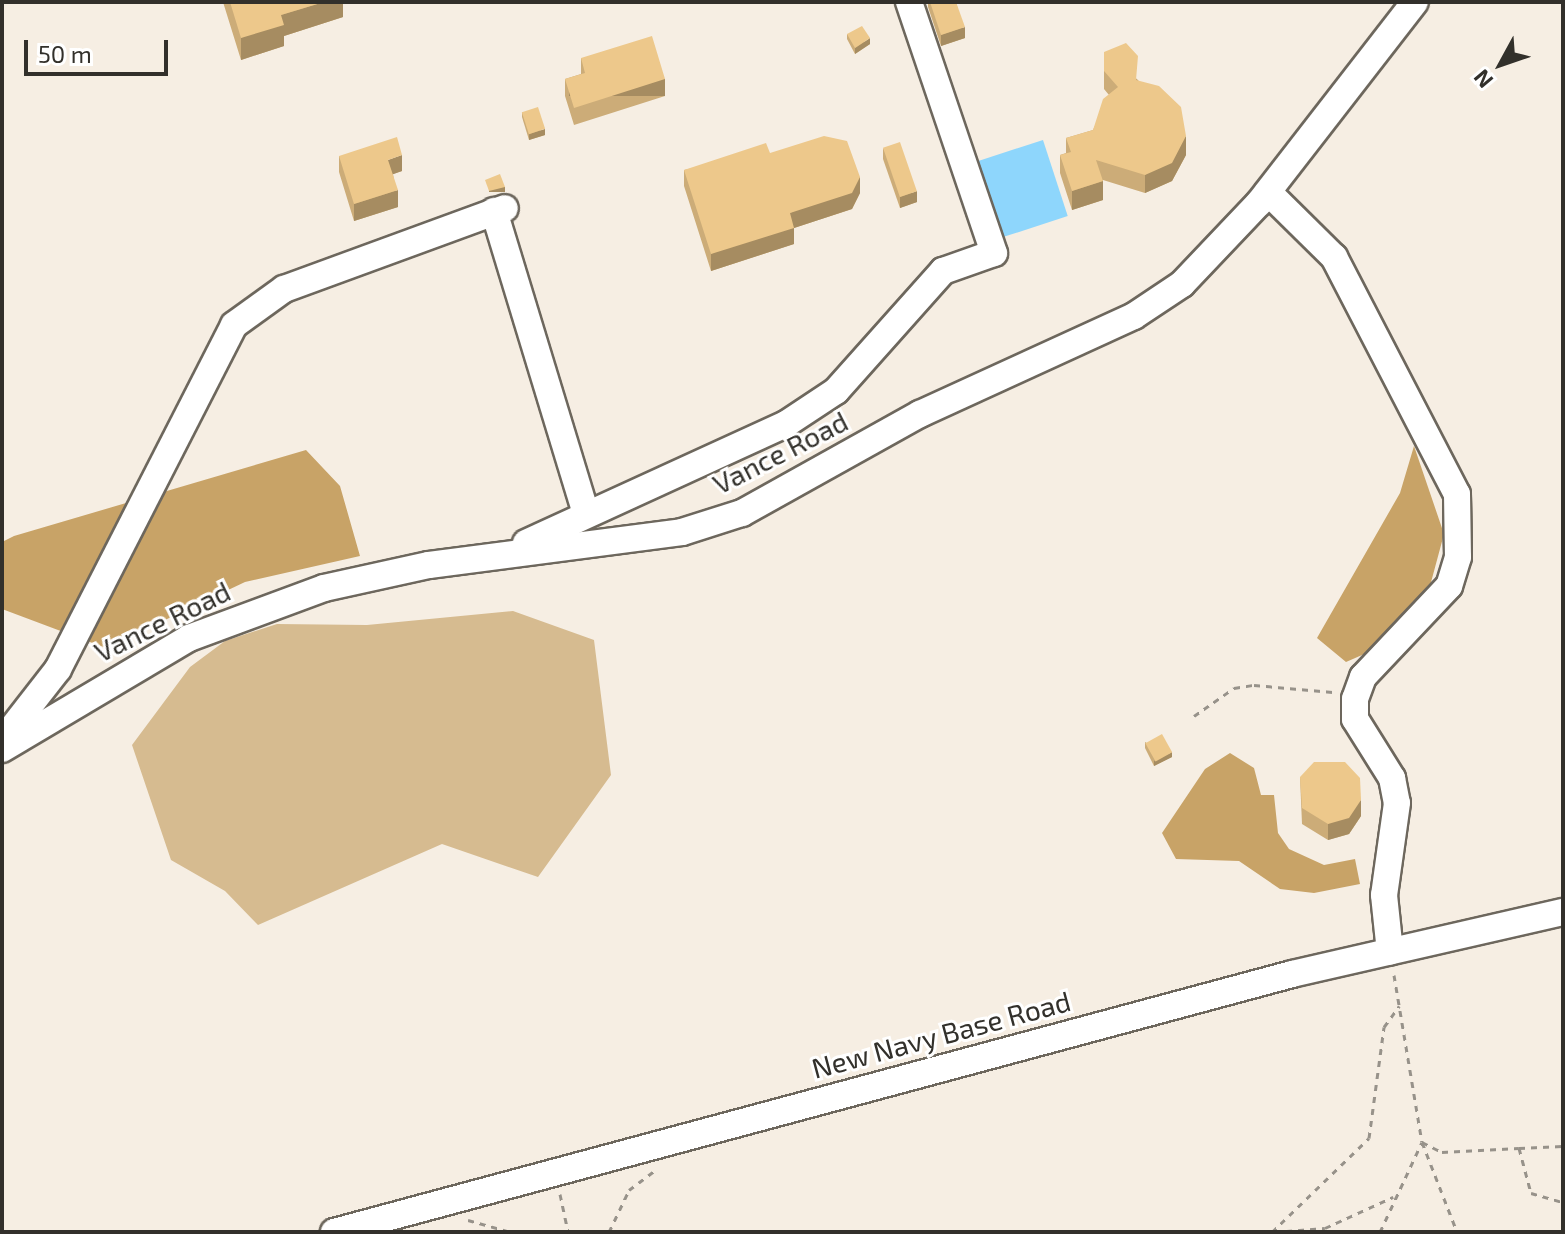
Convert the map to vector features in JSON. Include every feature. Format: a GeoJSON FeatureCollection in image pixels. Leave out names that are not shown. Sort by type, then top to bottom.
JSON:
{"type":"FeatureCollection","features":[{"type":"Feature","properties":{"kind":"street"},"geometry":{"type":"LineString","coordinates":[[509,552],[586,513],[786,424],[836,391],[943,271],[994,253],[909,2]]}},
{"type":"Feature","properties":{"kind":"street","name":"Vance Road"},"geometry":{"type":"LineString","coordinates":[[2,749],[125,670],[235,619],[324,588],[509,552],[682,532],[742,513],[920,414],[1134,316],[1182,284],[1268,192],[1415,2]]}},
{"type":"Feature","properties":{"kind":"street"},"geometry":{"type":"LineString","coordinates":[[1268,192],[1334,257],[1457,494],[1458,557],[1449,586],[1388,647],[1356,695],[1355,719],[1392,778],[1397,803],[1384,895],[1390,952]]}},
{"type":"Feature","properties":{"kind":"street"},"geometry":{"type":"LineString","coordinates":[[2,741],[58,669],[234,325],[284,289],[499,210],[586,513]]}},
{"type":"Feature","properties":{"kind":"street","name":"New Navy Base Road"},"geometry":{"type":"LineString","coordinates":[[334,1232],[556,1170],[1390,952],[1563,912]]}},
{"type":"Feature","properties":{"kind":"path"},"geometry":{"type":"LineString","coordinates":[[1194,716],[1234,688],[1254,685],[1356,695]]}},
{"type":"Feature","properties":{"kind":"path"},"geometry":{"type":"LineString","coordinates":[[1390,952],[1422,1142],[1457,1232]]}},
{"type":"Feature","properties":{"kind":"path"},"geometry":{"type":"LineString","coordinates":[[1273,1232],[1369,1138],[1384,1027],[1399,1006]]}},
{"type":"Feature","properties":{"kind":"path"},"geometry":{"type":"LineString","coordinates":[[1422,1142],[1442,1152],[1563,1146]]}},
{"type":"Feature","properties":{"kind":"path"},"geometry":{"type":"LineString","coordinates":[[1380,1232],[1393,1197],[1422,1142]]}},
{"type":"Feature","properties":{"kind":"path"},"geometry":{"type":"LineString","coordinates":[[1519,1148],[1531,1193],[1563,1202]]}},
{"type":"Feature","properties":{"kind":"path"},"geometry":{"type":"LineString","coordinates":[[609,1232],[629,1190],[663,1164]]}},
{"type":"Feature","properties":{"kind":"path"},"geometry":{"type":"LineString","coordinates":[[556,1170],[568,1232]]}},
{"type":"Feature","properties":{"kind":"path"},"geometry":{"type":"LineString","coordinates":[[1273,1232],[1325,1228],[1393,1197]]}},
{"type":"Feature","properties":{"kind":"shaded area"},"geometry":{"type":"Polygon","coordinates":[[[1414,446],[1444,534],[1430,586],[1369,652],[1346,662],[1317,638],[1400,493],[1414,446]]]}},
{"type":"Feature","properties":{"kind":"shaded area"},"geometry":{"type":"Polygon","coordinates":[[[306,450],[340,486],[360,556],[245,582],[106,648],[2,609],[2,542],[306,450]]]}},
{"type":"Feature","properties":{"kind":"shaded area"},"geometry":{"type":"Polygon","coordinates":[[[513,611],[594,640],[611,775],[538,877],[442,844],[258,925],[225,891],[171,860],[132,745],[190,667],[225,641],[277,624],[367,625],[513,611]]]}},
{"type":"Feature","properties":{"kind":"shaded area"},"geometry":{"type":"Polygon","coordinates":[[[1230,753],[1254,768],[1261,795],[1274,795],[1278,833],[1289,849],[1324,865],[1355,859],[1360,884],[1314,893],[1280,889],[1239,861],[1176,859],[1162,833],[1205,769],[1230,753]]]}},
{"type":"Feature","properties":{"kind":"water"},"geometry":{"type":"Polygon","coordinates":[[[1043,140],[1068,216],[1003,237],[978,161],[1043,140]]]}},
{"type":"Feature","properties":{"kind":"building"},"geometry":{"type":"Polygon","coordinates":[[[230,2],[324,2],[281,15],[284,25],[241,38],[230,2]]]}},
{"type":"Feature","properties":{"kind":"building"},"geometry":{"type":"Polygon","coordinates":[[[930,2],[956,2],[965,27],[941,35],[930,2]]]}},
{"type":"Feature","properties":{"kind":"building"},"geometry":{"type":"Polygon","coordinates":[[[862,26],[870,38],[855,48],[847,34],[862,26]]]}},
{"type":"Feature","properties":{"kind":"building"},"geometry":{"type":"Polygon","coordinates":[[[652,36],[665,79],[574,108],[565,79],[585,73],[581,58],[652,36]]]}},
{"type":"Feature","properties":{"kind":"building"},"geometry":{"type":"Polygon","coordinates":[[[1126,43],[1138,56],[1136,80],[1159,86],[1181,107],[1186,136],[1172,163],[1145,175],[1096,160],[1103,181],[1072,191],[1060,155],[1071,152],[1066,138],[1093,130],[1103,99],[1118,87],[1104,71],[1104,52],[1126,43]]]}},
{"type":"Feature","properties":{"kind":"building"},"geometry":{"type":"Polygon","coordinates":[[[538,107],[545,129],[529,134],[522,112],[538,107]]]}},
{"type":"Feature","properties":{"kind":"building"},"geometry":{"type":"Polygon","coordinates":[[[824,136],[847,141],[860,177],[852,193],[790,213],[794,228],[711,254],[684,170],[766,143],[770,153],[824,136]]]}},
{"type":"Feature","properties":{"kind":"building"},"geometry":{"type":"Polygon","coordinates":[[[397,137],[402,155],[388,160],[398,190],[354,204],[339,156],[397,137]]]}},
{"type":"Feature","properties":{"kind":"building"},"geometry":{"type":"Polygon","coordinates":[[[900,142],[917,191],[900,197],[883,148],[900,142]]]}},
{"type":"Feature","properties":{"kind":"building"},"geometry":{"type":"Polygon","coordinates":[[[500,174],[505,187],[489,191],[485,180],[500,174]]]}},
{"type":"Feature","properties":{"kind":"building"},"geometry":{"type":"Polygon","coordinates":[[[1162,734],[1172,752],[1156,762],[1145,743],[1162,734]]]}},
{"type":"Feature","properties":{"kind":"building"},"geometry":{"type":"Polygon","coordinates":[[[1314,762],[1345,762],[1360,778],[1361,800],[1349,818],[1328,824],[1302,808],[1300,777],[1314,762]]]}}]}
